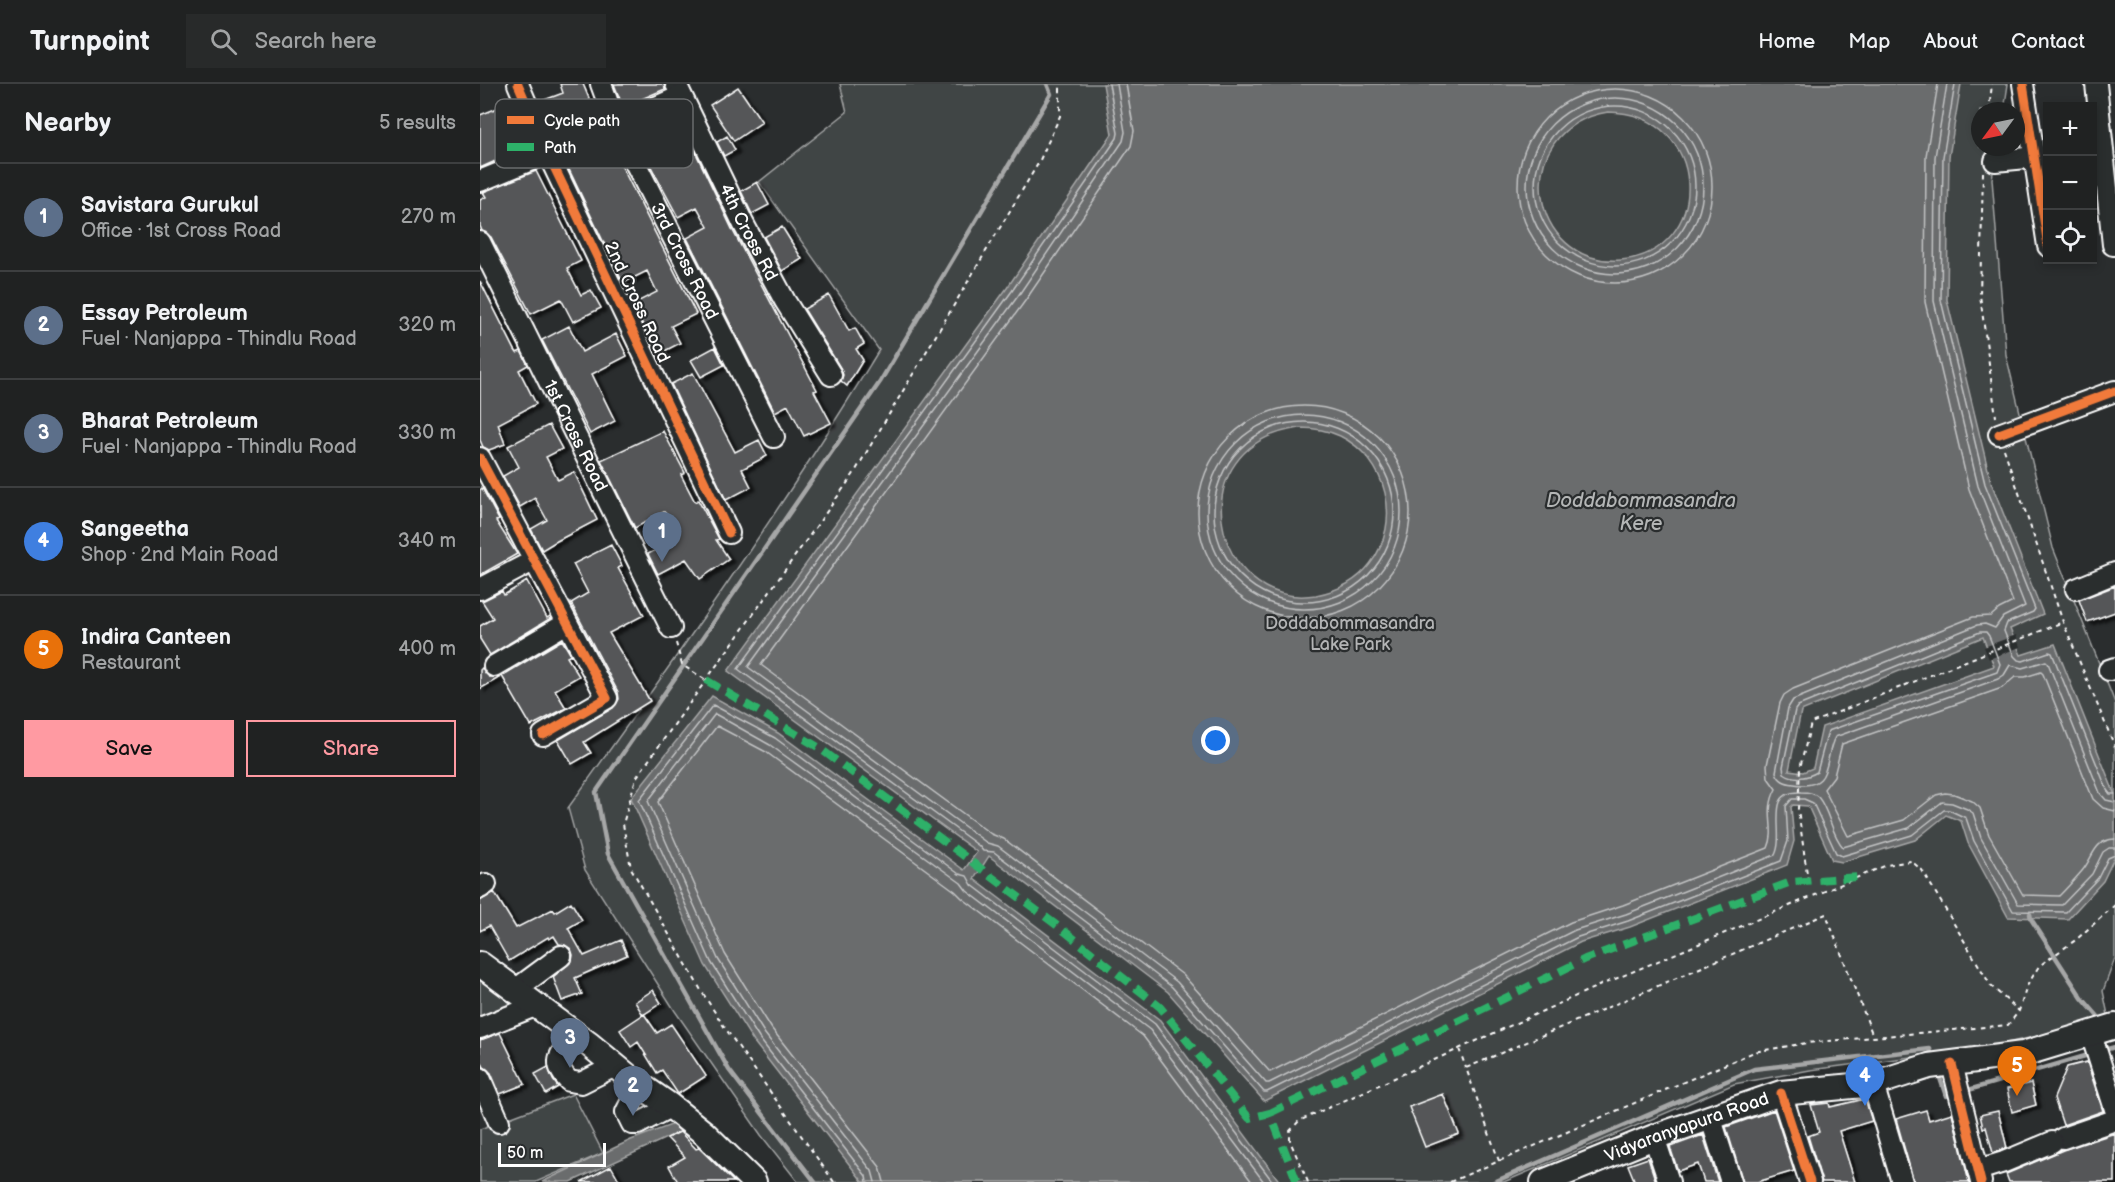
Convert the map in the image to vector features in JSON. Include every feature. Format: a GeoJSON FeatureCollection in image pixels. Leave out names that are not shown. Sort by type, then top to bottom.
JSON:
{"type":"FeatureCollection","features":[{"type":"Feature","properties":{"kind":"main road"},"geometry":{"type":"LineString","coordinates":[[480,964],[704,1133],[754,1182]]}},
{"type":"Feature","properties":{"kind":"main road","name":"Vidyaranyapura Road"},"geometry":{"type":"LineString","coordinates":[[1543,1182],[1574,1175],[1654,1137],[1781,1093],[1873,1084],[1929,1066],[1956,1083],[2023,1054],[2115,1026]]}},
{"type":"Feature","properties":{"kind":"street","name":"2nd Cross Road"},"geometry":{"type":"LineString","coordinates":[[518,84],[524,99]]}},
{"type":"Feature","properties":{"kind":"street","name":"3rd Cross Road"},"geometry":{"type":"LineString","coordinates":[[601,84],[606,99]]}},
{"type":"Feature","properties":{"kind":"street"},"geometry":{"type":"LineString","coordinates":[[2023,84],[2040,156],[2045,210]]}},
{"type":"Feature","properties":{"kind":"street"},"geometry":{"type":"LineString","coordinates":[[2096,84],[2113,245]]}},
{"type":"Feature","properties":{"kind":"street"},"geometry":{"type":"LineString","coordinates":[[663,99],[679,90]]}},
{"type":"Feature","properties":{"kind":"street","name":"4th Cross Rd"},"geometry":{"type":"LineString","coordinates":[[693,119],[769,272],[831,375]]}},
{"type":"Feature","properties":{"kind":"street"},"geometry":{"type":"LineString","coordinates":[[1989,162],[2040,156]]}},
{"type":"Feature","properties":{"kind":"street"},"geometry":{"type":"LineString","coordinates":[[480,181],[510,168]]}},
{"type":"Feature","properties":{"kind":"street","name":"2nd Cross Road"},"geometry":{"type":"LineString","coordinates":[[555,168],[729,533]]}},
{"type":"Feature","properties":{"kind":"street","name":"3rd Cross Road"},"geometry":{"type":"LineString","coordinates":[[638,168],[774,437]]}},
{"type":"Feature","properties":{"kind":"street","name":"1st Cross Road"},"geometry":{"type":"LineString","coordinates":[[480,242],[671,628]]}},
{"type":"Feature","properties":{"kind":"street"},"geometry":{"type":"LineString","coordinates":[[1999,434],[2115,391]]}},
{"type":"Feature","properties":{"kind":"street"},"geometry":{"type":"LineString","coordinates":[[480,458],[607,698],[543,735]]}},
{"type":"Feature","properties":{"kind":"street"},"geometry":{"type":"LineString","coordinates":[[480,589],[533,561]]}},
{"type":"Feature","properties":{"kind":"street"},"geometry":{"type":"LineString","coordinates":[[2076,589],[2115,573]]}},
{"type":"Feature","properties":{"kind":"street"},"geometry":{"type":"LineString","coordinates":[[494,666],[567,623]]}},
{"type":"Feature","properties":{"kind":"street"},"geometry":{"type":"LineString","coordinates":[[515,990],[561,956]]}},
{"type":"Feature","properties":{"kind":"street"},"geometry":{"type":"LineString","coordinates":[[480,1028],[535,1006]]}},
{"type":"Feature","properties":{"kind":"street"},"geometry":{"type":"LineString","coordinates":[[2091,1034],[2115,1109]]}},
{"type":"Feature","properties":{"kind":"street"},"geometry":{"type":"LineString","coordinates":[[576,1035],[560,1055],[557,1063],[560,1072],[569,1081],[581,1083],[615,1066]]}},
{"type":"Feature","properties":{"kind":"street"},"geometry":{"type":"LineString","coordinates":[[480,1078],[499,1122]]}},
{"type":"Feature","properties":{"kind":"street"},"geometry":{"type":"LineString","coordinates":[[1956,1083],[1979,1176],[2004,1162],[2057,1140],[2115,1120]]}},
{"type":"Feature","properties":{"kind":"street"},"geometry":{"type":"LineString","coordinates":[[1873,1084],[1902,1182]]}},
{"type":"Feature","properties":{"kind":"street"},"geometry":{"type":"LineString","coordinates":[[640,1085],[626,1112],[632,1124],[638,1124],[670,1107]]}},
{"type":"Feature","properties":{"kind":"street"},"geometry":{"type":"LineString","coordinates":[[1781,1093],[1810,1182]]}},
{"type":"Feature","properties":{"kind":"street"},"geometry":{"type":"LineString","coordinates":[[1710,1116],[1731,1182]]}},
{"type":"Feature","properties":{"kind":"street"},"geometry":{"type":"LineString","coordinates":[[1654,1137],[1669,1182]]}},
{"type":"Feature","properties":{"kind":"path"},"geometry":{"type":"LineString","coordinates":[[834,1182],[702,992],[630,868],[623,824],[636,778],[853,475],[1039,162],[1060,117],[1060,84]]}},
{"type":"Feature","properties":{"kind":"path"},"geometry":{"type":"LineString","coordinates":[[1990,102],[1992,84]]}},
{"type":"Feature","properties":{"kind":"path"},"geometry":{"type":"LineString","coordinates":[[1989,162],[1980,295],[1999,434],[2063,622],[2115,747]]}},
{"type":"Feature","properties":{"kind":"path"},"geometry":{"type":"LineString","coordinates":[[1808,881],[1798,809],[1800,768],[1811,723],[2063,622]]}},
{"type":"Feature","properties":{"kind":"path"},"geometry":{"type":"LineString","coordinates":[[671,628],[682,665],[706,680]]}},
{"type":"Feature","properties":{"kind":"path"},"geometry":{"type":"LineString","coordinates":[[1308,1182],[1290,1141],[1290,1131],[1299,1121],[1596,987],[1887,865],[1911,861],[1922,870],[1991,986],[2019,1011]]}},
{"type":"Feature","properties":{"kind":"path"},"geometry":{"type":"LineString","coordinates":[[1450,1182],[1754,1052],[1806,1043],[2008,1026],[2019,1011],[2027,986],[2039,966],[2077,939],[2115,905]]}},
{"type":"Feature","properties":{"kind":"path"},"geometry":{"type":"LineString","coordinates":[[1466,1068],[1826,914],[1873,1037]]}},
{"type":"Feature","properties":{"kind":"path"},"geometry":{"type":"LineString","coordinates":[[1459,1049],[1499,1161]]}},
{"type":"Feature","properties":{"kind":"green space","name":"Doddabommasandra Kere"},"geometry":{"type":"Polygon","coordinates":[[[840,84],[2008,84],[2005,102],[1971,102],[1971,156],[1996,156],[1992,179],[2006,355],[2053,548],[2115,703],[2115,958],[2103,991],[2109,1020],[1989,1047],[1810,1070],[1734,1084],[1504,1182],[798,1182],[761,1135],[675,1011],[585,870],[568,808],[767,525],[879,350],[759,182],[847,112],[840,84]]]}},
{"type":"Feature","properties":{"kind":"green space"},"geometry":{"type":"Polygon","coordinates":[[[480,978],[517,1005],[480,1022],[480,978]]]}},
{"type":"Feature","properties":{"kind":"green space"},"geometry":{"type":"Polygon","coordinates":[[[573,1094],[603,1153],[536,1182],[480,1182],[480,1129],[573,1094]]]}},
{"type":"Feature","properties":{"kind":"water","name":"Doddabommasandra Kere"},"geometry":{"type":"Polygon","coordinates":[[[1103,84],[1961,84],[1949,157],[1947,300],[1991,482],[2043,614],[2010,629],[2021,655],[2055,644],[2115,795],[2115,856],[2103,881],[2068,919],[2008,917],[1968,843],[1961,821],[1946,815],[1915,840],[1842,862],[1832,860],[1808,806],[1793,805],[1791,807],[1794,841],[1787,865],[1630,927],[1581,942],[1264,1101],[1168,992],[989,856],[974,879],[1160,1020],[1280,1182],[863,1182],[754,1042],[705,965],[631,798],[712,696],[778,733],[964,870],[977,852],[728,671],[1007,288],[1112,134],[1103,84]],[[1608,112],[1576,124],[1554,143],[1543,168],[1542,195],[1550,221],[1566,243],[1590,257],[1621,260],[1651,251],[1673,234],[1685,210],[1688,183],[1682,157],[1667,134],[1642,118],[1608,112]],[[1300,428],[1261,440],[1236,463],[1223,492],[1222,524],[1233,553],[1252,578],[1280,593],[1316,595],[1339,588],[1353,580],[1370,564],[1380,547],[1386,530],[1385,493],[1379,476],[1369,460],[1356,446],[1340,436],[1310,428],[1300,428]],[[1983,637],[1801,711],[1789,770],[1803,772],[1813,768],[1822,727],[1994,666],[1983,637]]]}},
{"type":"Feature","properties":{"kind":"water"},"geometry":{"type":"Polygon","coordinates":[[[679,1122],[686,1129],[571,1182],[542,1182],[631,1140],[679,1122]]]}},
{"type":"Feature","properties":{"kind":"pier"},"geometry":{"type":"Polygon","coordinates":[[[2016,635],[2020,647],[1989,659],[1984,647],[2016,635]]]}},
{"type":"Feature","properties":{"kind":"building"},"geometry":{"type":"Polygon","coordinates":[[[560,84],[583,84],[589,99],[547,99],[563,93],[560,84]]]}},
{"type":"Feature","properties":{"kind":"building"},"geometry":{"type":"Polygon","coordinates":[[[614,84],[664,84],[665,89],[642,99],[620,99],[614,84]]]}},
{"type":"Feature","properties":{"kind":"building"},"geometry":{"type":"Polygon","coordinates":[[[738,87],[762,122],[734,141],[710,105],[738,87]]]}},
{"type":"Feature","properties":{"kind":"building"},"geometry":{"type":"Polygon","coordinates":[[[495,109],[495,161],[480,168],[480,115],[495,109]]]}},
{"type":"Feature","properties":{"kind":"building"},"geometry":{"type":"Polygon","coordinates":[[[727,136],[735,150],[724,156],[717,142],[727,136]]]}},
{"type":"Feature","properties":{"kind":"building"},"geometry":{"type":"Polygon","coordinates":[[[693,147],[732,229],[817,390],[814,391],[831,423],[804,436],[788,405],[775,412],[687,238],[708,227],[697,207],[678,217],[652,168],[693,168],[693,147]]]}},
{"type":"Feature","properties":{"kind":"building"},"geometry":{"type":"Polygon","coordinates":[[[568,168],[623,168],[696,314],[671,326],[680,343],[657,355],[633,304],[657,292],[647,271],[623,283],[568,168]]]}},
{"type":"Feature","properties":{"kind":"building"},"geometry":{"type":"Polygon","coordinates":[[[536,171],[581,261],[567,268],[581,295],[591,290],[601,308],[573,322],[561,299],[531,314],[491,237],[482,231],[480,226],[480,200],[486,197],[483,192],[536,171]]]}},
{"type":"Feature","properties":{"kind":"building"},"geometry":{"type":"Polygon","coordinates":[[[757,182],[769,205],[752,214],[741,191],[757,182]]]}},
{"type":"Feature","properties":{"kind":"building"},"geometry":{"type":"Polygon","coordinates":[[[782,227],[802,259],[782,271],[764,237],[782,227]]]}},
{"type":"Feature","properties":{"kind":"building"},"geometry":{"type":"Polygon","coordinates":[[[480,281],[515,350],[517,353],[521,351],[528,365],[519,370],[536,404],[498,424],[505,444],[489,450],[483,447],[480,440],[480,281]]]}},
{"type":"Feature","properties":{"kind":"building"},"geometry":{"type":"Polygon","coordinates":[[[829,295],[849,331],[855,328],[864,344],[856,349],[863,360],[847,386],[841,381],[843,375],[841,369],[804,309],[829,295]]]}},
{"type":"Feature","properties":{"kind":"building"},"geometry":{"type":"Polygon","coordinates":[[[569,326],[582,352],[616,334],[627,356],[592,374],[615,421],[590,434],[542,340],[569,326]]]}},
{"type":"Feature","properties":{"kind":"building"},"geometry":{"type":"Polygon","coordinates":[[[715,347],[724,365],[701,377],[691,360],[715,347]]]}},
{"type":"Feature","properties":{"kind":"building"},"geometry":{"type":"Polygon","coordinates":[[[693,373],[735,452],[759,440],[767,456],[742,469],[751,487],[726,500],[671,384],[693,373]]]}},
{"type":"Feature","properties":{"kind":"building"},"geometry":{"type":"Polygon","coordinates":[[[549,425],[562,449],[546,457],[558,480],[574,472],[597,520],[542,550],[531,529],[547,520],[535,498],[520,507],[503,476],[519,467],[508,446],[549,425]]]}},
{"type":"Feature","properties":{"kind":"building"},"geometry":{"type":"Polygon","coordinates":[[[663,431],[685,473],[681,475],[695,502],[698,500],[719,539],[716,540],[729,559],[700,579],[686,559],[658,574],[648,554],[679,538],[664,512],[635,528],[601,460],[663,431]]]}},
{"type":"Feature","properties":{"kind":"building"},"geometry":{"type":"Polygon","coordinates":[[[482,488],[499,520],[496,521],[517,554],[480,575],[480,490],[482,488]]]}},
{"type":"Feature","properties":{"kind":"building"},"geometry":{"type":"Polygon","coordinates":[[[611,545],[622,566],[618,568],[644,615],[609,633],[650,701],[584,742],[591,753],[572,764],[558,740],[613,708],[619,699],[618,692],[571,603],[588,593],[573,564],[611,545]]]}},
{"type":"Feature","properties":{"kind":"building"},"geometry":{"type":"Polygon","coordinates":[[[527,581],[547,618],[550,616],[551,618],[490,655],[480,639],[480,626],[493,618],[482,601],[502,591],[504,595],[527,581]]]}},
{"type":"Feature","properties":{"kind":"building"},"geometry":{"type":"Polygon","coordinates":[[[2115,586],[2115,612],[2087,622],[2079,600],[2115,586]]]}},
{"type":"Feature","properties":{"kind":"building"},"geometry":{"type":"Polygon","coordinates":[[[562,640],[571,655],[567,657],[579,676],[555,690],[566,708],[531,726],[502,676],[480,689],[480,670],[482,668],[489,677],[500,677],[562,640]]]}},
{"type":"Feature","properties":{"kind":"building"},"geometry":{"type":"Polygon","coordinates":[[[494,892],[516,928],[553,909],[555,912],[571,902],[582,920],[568,928],[584,956],[621,940],[627,955],[575,978],[582,994],[562,1001],[553,977],[572,961],[571,949],[559,944],[554,936],[549,939],[548,937],[509,961],[489,926],[480,931],[480,901],[494,892]]]}},
{"type":"Feature","properties":{"kind":"building"},"geometry":{"type":"Polygon","coordinates":[[[653,990],[661,1003],[643,1015],[635,1002],[653,990]]]}},
{"type":"Feature","properties":{"kind":"building"},"geometry":{"type":"Polygon","coordinates":[[[644,1014],[657,1033],[671,1024],[706,1076],[678,1094],[662,1070],[657,1073],[638,1042],[631,1047],[620,1030],[644,1014]]]}},
{"type":"Feature","properties":{"kind":"building"},"geometry":{"type":"Polygon","coordinates":[[[500,1033],[525,1084],[500,1094],[491,1073],[480,1059],[480,1040],[500,1033]]]}},
{"type":"Feature","properties":{"kind":"building"},"geometry":{"type":"Polygon","coordinates":[[[2087,1062],[2103,1111],[2063,1125],[2054,1098],[2067,1067],[2087,1062]]]}},
{"type":"Feature","properties":{"kind":"building"},"geometry":{"type":"Polygon","coordinates":[[[548,1067],[558,1087],[546,1094],[535,1074],[548,1067]]]}},
{"type":"Feature","properties":{"kind":"building"},"geometry":{"type":"Polygon","coordinates":[[[2031,1083],[2036,1105],[2012,1112],[2007,1089],[2031,1083]]]}},
{"type":"Feature","properties":{"kind":"building"},"geometry":{"type":"Polygon","coordinates":[[[1443,1094],[1459,1134],[1425,1147],[1409,1107],[1443,1094]]]}},
{"type":"Feature","properties":{"kind":"building"},"geometry":{"type":"Polygon","coordinates":[[[1865,1099],[1872,1121],[1839,1131],[1855,1182],[1822,1182],[1808,1136],[1819,1132],[1811,1105],[1829,1103],[1830,1107],[1865,1099]]]}},
{"type":"Feature","properties":{"kind":"building"},"geometry":{"type":"Polygon","coordinates":[[[1774,1110],[1794,1171],[1757,1182],[1743,1182],[1726,1127],[1774,1110]]]}},
{"type":"Feature","properties":{"kind":"building"},"geometry":{"type":"Polygon","coordinates":[[[1926,1110],[1929,1120],[1952,1113],[1969,1182],[1914,1182],[1896,1119],[1926,1110]]]}},
{"type":"Feature","properties":{"kind":"building"},"geometry":{"type":"Polygon","coordinates":[[[1998,1111],[2007,1148],[1993,1153],[1980,1115],[1998,1111]]]}},
{"type":"Feature","properties":{"kind":"building"},"geometry":{"type":"Polygon","coordinates":[[[680,1132],[734,1182],[678,1182],[669,1166],[685,1157],[667,1138],[680,1132]]]}},
{"type":"Feature","properties":{"kind":"building"},"geometry":{"type":"Polygon","coordinates":[[[2115,1133],[2115,1182],[2009,1182],[2006,1174],[2063,1150],[2115,1133]]]}},
{"type":"Feature","properties":{"kind":"building"},"geometry":{"type":"Polygon","coordinates":[[[1703,1135],[1718,1182],[1704,1182],[1698,1164],[1678,1171],[1670,1147],[1703,1135]]]}},
{"type":"Feature","properties":{"kind":"building"},"geometry":{"type":"Polygon","coordinates":[[[1648,1158],[1656,1182],[1635,1182],[1628,1165],[1648,1158]]]}},
{"type":"Feature","properties":{"kind":"building"},"geometry":{"type":"Polygon","coordinates":[[[611,1166],[620,1182],[581,1182],[611,1166]]]}},
{"type":"Feature","properties":{"kind":"waterway"},"geometry":{"type":"LineString","coordinates":[[815,1182],[729,1070],[608,854],[596,792],[880,382],[1051,94],[1047,84]]}},
{"type":"Feature","properties":{"kind":"waterway"},"geometry":{"type":"LineString","coordinates":[[2030,914],[2082,998],[2102,1021]]}},
{"type":"Feature","properties":{"kind":"waterway"},"geometry":{"type":"LineString","coordinates":[[2100,1051],[2115,1047]]}},
{"type":"Feature","properties":{"kind":"waterway"},"geometry":{"type":"LineString","coordinates":[[1494,1182],[1754,1069],[1930,1049],[1931,1053]]}},
{"type":"Feature","properties":{"kind":"waterway"},"geometry":{"type":"LineString","coordinates":[[1965,1091],[2092,1054]]}},
{"type":"Feature","properties":{"kind":"waterway"},"geometry":{"type":"LineString","coordinates":[[1940,1078],[1946,1096],[1954,1094]]}},
{"type":"Feature","properties":{"kind":"marked path"},"geometry":{"type":"LineString","coordinates":[[706,680],[818,747],[1063,930],[1160,1007],[1249,1118],[1270,1113],[1297,1182]]}},
{"type":"Feature","properties":{"kind":"marked path"},"geometry":{"type":"LineString","coordinates":[[1270,1113],[1585,959],[1791,882],[1858,877]]}},
{"type":"Feature","properties":{"kind":"cycle path"},"geometry":{"type":"LineString","coordinates":[[518,84],[524,99]]}},
{"type":"Feature","properties":{"kind":"cycle path"},"geometry":{"type":"LineString","coordinates":[[2023,84],[2043,214]]}},
{"type":"Feature","properties":{"kind":"cycle path"},"geometry":{"type":"LineString","coordinates":[[555,168],[729,533]]}},
{"type":"Feature","properties":{"kind":"cycle path"},"geometry":{"type":"LineString","coordinates":[[1999,434],[2115,391]]}},
{"type":"Feature","properties":{"kind":"cycle path"},"geometry":{"type":"LineString","coordinates":[[480,458],[607,698],[543,735]]}},
{"type":"Feature","properties":{"kind":"cycle path"},"geometry":{"type":"LineString","coordinates":[[1952,1064],[1981,1182]]}},
{"type":"Feature","properties":{"kind":"cycle path"},"geometry":{"type":"LineString","coordinates":[[1781,1093],[1810,1182]]}},
{"type":"Feature","properties":{"kind":"place","name":"Savistara Gurukul"},"geometry":{"type":"Point","coordinates":[662,562]}},
{"type":"Feature","properties":{"kind":"place","name":"Bharat Petroleum"},"geometry":{"type":"Point","coordinates":[570,1068]}},
{"type":"Feature","properties":{"kind":"place","name":"Indira Canteen"},"geometry":{"type":"Point","coordinates":[2017,1096]}},
{"type":"Feature","properties":{"kind":"place","name":"Sangeetha"},"geometry":{"type":"Point","coordinates":[1865,1106]}},
{"type":"Feature","properties":{"kind":"place","name":"Essay Petroleum"},"geometry":{"type":"Point","coordinates":[633,1116]}},
{"type":"Feature","properties":{"kind":"park label","name":"Doddabommasandra Lake Park"},"geometry":{"type":"Point","coordinates":[1350,633]}}]}
